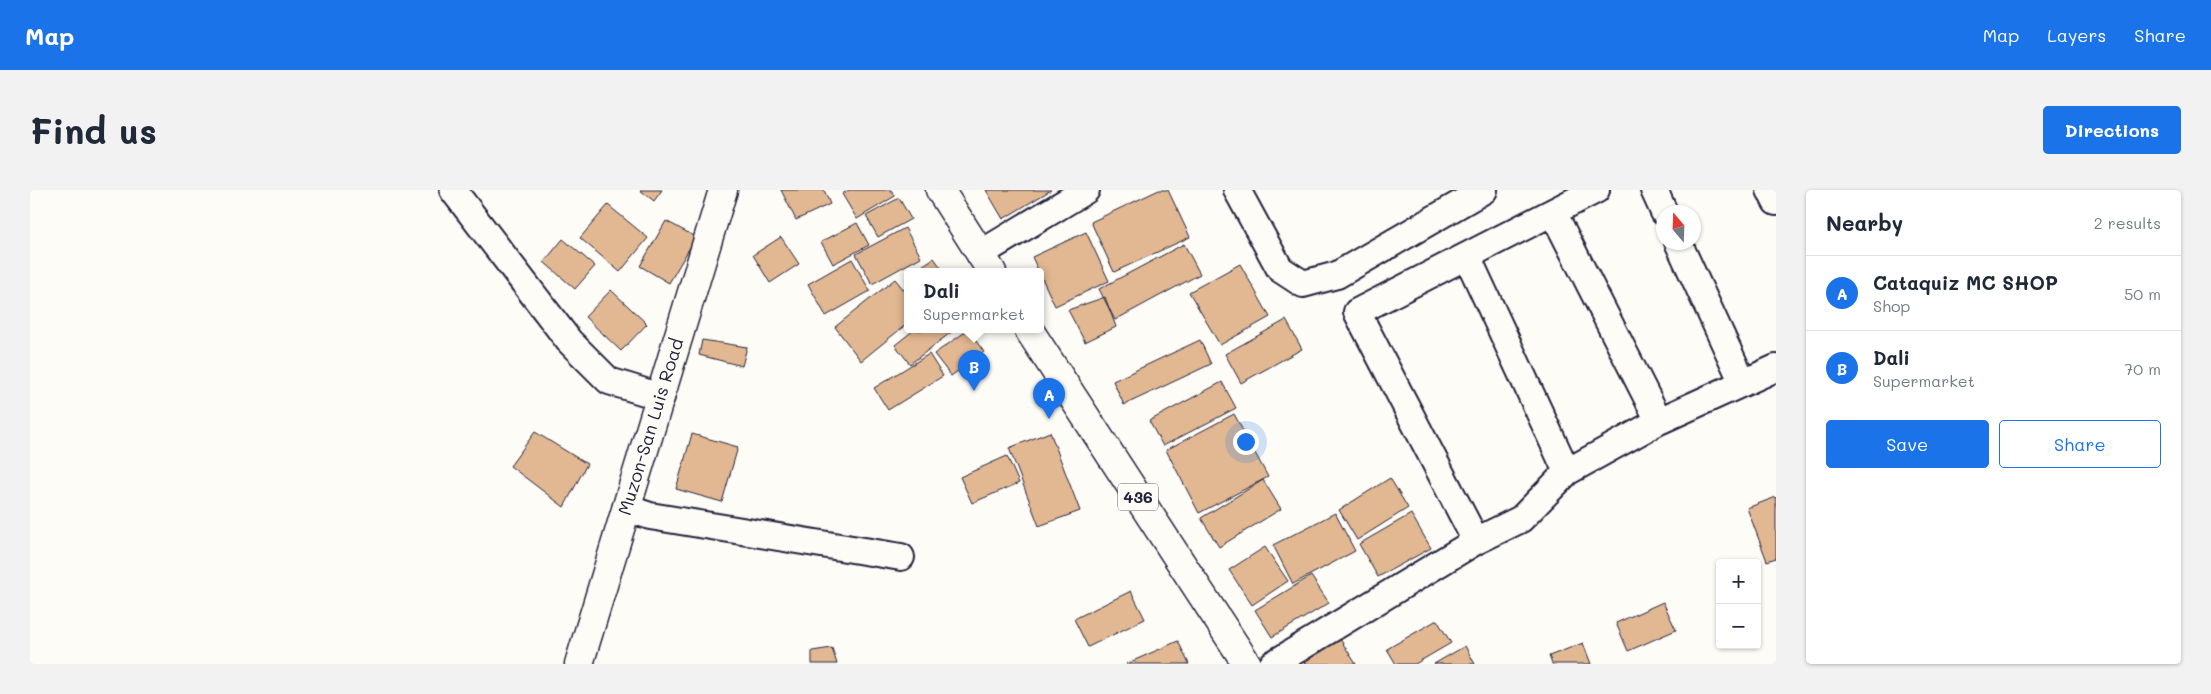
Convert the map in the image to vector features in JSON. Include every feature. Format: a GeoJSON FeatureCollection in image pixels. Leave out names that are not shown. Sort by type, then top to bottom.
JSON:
{"type":"FeatureCollection","features":[{"type":"Feature","properties":{"kind":"main road","name":"Muzon-San Luis Road"},"geometry":{"type":"LineString","coordinates":[[578,664],[723,190]]}},
{"type":"Feature","properties":{"kind":"main road"},"geometry":{"type":"LineString","coordinates":[[940,190],[986,263]]}},
{"type":"Feature","properties":{"kind":"main road","name":"436"},"geometry":{"type":"LineString","coordinates":[[1031,333],[1247,664]]}},
{"type":"Feature","properties":{"kind":"street"},"geometry":{"type":"LineString","coordinates":[[453,190],[568,341],[609,381],[661,397]]}},
{"type":"Feature","properties":{"kind":"street"},"geometry":{"type":"LineString","coordinates":[[986,263],[1086,190]]}},
{"type":"Feature","properties":{"kind":"street"},"geometry":{"type":"LineString","coordinates":[[1236,190],[1280,268],[1303,284],[1337,275],[1484,190]]}},
{"type":"Feature","properties":{"kind":"street"},"geometry":{"type":"LineString","coordinates":[[1476,541],[1358,312],[1596,190]]}},
{"type":"Feature","properties":{"kind":"street"},"geometry":{"type":"LineString","coordinates":[[1654,190],[1661,205]]}},
{"type":"Feature","properties":{"kind":"street"},"geometry":{"type":"LineString","coordinates":[[1770,190],[1776,202]]}},
{"type":"Feature","properties":{"kind":"street"},"geometry":{"type":"LineString","coordinates":[[1553,212],[1659,421]]}},
{"type":"Feature","properties":{"kind":"street"},"geometry":{"type":"LineString","coordinates":[[1682,250],[1744,382]]}},
{"type":"Feature","properties":{"kind":"street"},"geometry":{"type":"LineString","coordinates":[[1467,256],[1567,472]]}},
{"type":"Feature","properties":{"kind":"street"},"geometry":{"type":"LineString","coordinates":[[1273,664],[1476,541],[1521,519],[1567,472],[1659,421],[1776,368]]}},
{"type":"Feature","properties":{"kind":"street"},"geometry":{"type":"LineString","coordinates":[[626,508],[650,516],[901,557]]}},
{"type":"Feature","properties":{"kind":"building"},"geometry":{"type":"Polygon","coordinates":[[[640,190],[662,190],[654,201],[640,190]]]}},
{"type":"Feature","properties":{"kind":"building"},"geometry":{"type":"Polygon","coordinates":[[[781,190],[824,190],[830,204],[796,220],[781,190]]]}},
{"type":"Feature","properties":{"kind":"building"},"geometry":{"type":"Polygon","coordinates":[[[849,190],[891,190],[895,196],[857,219],[842,194],[849,190]]]}},
{"type":"Feature","properties":{"kind":"building"},"geometry":{"type":"Polygon","coordinates":[[[986,190],[1051,190],[1003,219],[986,190]]]}},
{"type":"Feature","properties":{"kind":"building"},"geometry":{"type":"Polygon","coordinates":[[[1159,190],[1168,190],[1190,237],[1114,272],[1091,222],[1159,190]]]}},
{"type":"Feature","properties":{"kind":"building"},"geometry":{"type":"Polygon","coordinates":[[[899,198],[911,219],[878,237],[866,216],[899,198]]]}},
{"type":"Feature","properties":{"kind":"building"},"geometry":{"type":"Polygon","coordinates":[[[608,205],[648,238],[620,272],[580,238],[608,205]]]}},
{"type":"Feature","properties":{"kind":"building"},"geometry":{"type":"Polygon","coordinates":[[[666,221],[696,237],[669,283],[640,266],[666,221]]]}},
{"type":"Feature","properties":{"kind":"building"},"geometry":{"type":"Polygon","coordinates":[[[857,223],[869,245],[833,264],[821,242],[857,223]]]}},
{"type":"Feature","properties":{"kind":"building"},"geometry":{"type":"Polygon","coordinates":[[[905,228],[921,257],[872,284],[856,254],[905,228]]]}},
{"type":"Feature","properties":{"kind":"building"},"geometry":{"type":"Polygon","coordinates":[[[1086,232],[1109,281],[1055,306],[1044,283],[1044,268],[1037,268],[1032,257],[1086,232]]]}},
{"type":"Feature","properties":{"kind":"building"},"geometry":{"type":"Polygon","coordinates":[[[781,237],[799,264],[770,283],[753,255],[781,237]]]}},
{"type":"Feature","properties":{"kind":"building"},"geometry":{"type":"Polygon","coordinates":[[[563,239],[595,266],[575,289],[544,262],[563,239]]]}},
{"type":"Feature","properties":{"kind":"building"},"geometry":{"type":"Polygon","coordinates":[[[1184,244],[1200,274],[1115,320],[1099,289],[1184,244]]]}},
{"type":"Feature","properties":{"kind":"building"},"geometry":{"type":"Polygon","coordinates":[[[934,258],[941,268],[919,268],[934,258]]]}},
{"type":"Feature","properties":{"kind":"building"},"geometry":{"type":"Polygon","coordinates":[[[852,259],[870,291],[826,316],[808,284],[852,259]]]}},
{"type":"Feature","properties":{"kind":"building"},"geometry":{"type":"Polygon","coordinates":[[[1240,264],[1270,317],[1220,345],[1189,292],[1240,264]]]}},
{"type":"Feature","properties":{"kind":"building"},"geometry":{"type":"Polygon","coordinates":[[[895,279],[904,290],[904,326],[861,361],[835,327],[895,279]]]}},
{"type":"Feature","properties":{"kind":"building"},"geometry":{"type":"Polygon","coordinates":[[[611,290],[647,324],[621,351],[585,317],[611,290]]]}},
{"type":"Feature","properties":{"kind":"building"},"geometry":{"type":"Polygon","coordinates":[[[1105,297],[1116,327],[1085,342],[1068,310],[1105,297]]]}},
{"type":"Feature","properties":{"kind":"building"},"geometry":{"type":"Polygon","coordinates":[[[1286,320],[1302,349],[1241,383],[1225,354],[1286,320]]]}},
{"type":"Feature","properties":{"kind":"building"},"geometry":{"type":"Polygon","coordinates":[[[910,333],[950,333],[910,364],[895,345],[910,333]]]}},
{"type":"Feature","properties":{"kind":"building"},"geometry":{"type":"Polygon","coordinates":[[[964,333],[970,333],[984,352],[951,376],[934,354],[964,333]]]}},
{"type":"Feature","properties":{"kind":"building"},"geometry":{"type":"Polygon","coordinates":[[[702,340],[747,347],[742,366],[699,355],[702,340]]]}},
{"type":"Feature","properties":{"kind":"building"},"geometry":{"type":"Polygon","coordinates":[[[1200,340],[1211,364],[1124,405],[1113,381],[1200,340]]]}},
{"type":"Feature","properties":{"kind":"building"},"geometry":{"type":"Polygon","coordinates":[[[929,354],[943,376],[888,410],[874,388],[929,354]]]}},
{"type":"Feature","properties":{"kind":"building"},"geometry":{"type":"Polygon","coordinates":[[[1222,382],[1236,408],[1163,446],[1149,421],[1222,382]]]}},
{"type":"Feature","properties":{"kind":"building"},"geometry":{"type":"Polygon","coordinates":[[[1234,414],[1268,477],[1199,513],[1166,450],[1234,414]]]}},
{"type":"Feature","properties":{"kind":"building"},"geometry":{"type":"Polygon","coordinates":[[[535,432],[587,464],[564,507],[510,466],[535,432]]]}},
{"type":"Feature","properties":{"kind":"building"},"geometry":{"type":"Polygon","coordinates":[[[1050,432],[1080,511],[1039,526],[1009,448],[1050,432]]]}},
{"type":"Feature","properties":{"kind":"building"},"geometry":{"type":"Polygon","coordinates":[[[692,434],[738,447],[722,502],[676,489],[692,434]]]}},
{"type":"Feature","properties":{"kind":"building"},"geometry":{"type":"Polygon","coordinates":[[[1007,456],[1019,483],[972,503],[960,477],[1007,456]]]}},
{"type":"Feature","properties":{"kind":"building"},"geometry":{"type":"Polygon","coordinates":[[[1390,478],[1408,508],[1357,540],[1339,510],[1390,478]]]}},
{"type":"Feature","properties":{"kind":"building"},"geometry":{"type":"Polygon","coordinates":[[[1263,480],[1281,509],[1219,547],[1201,518],[1263,480]]]}},
{"type":"Feature","properties":{"kind":"building"},"geometry":{"type":"Polygon","coordinates":[[[1776,497],[1776,558],[1767,561],[1747,508],[1776,497]]]}},
{"type":"Feature","properties":{"kind":"building"},"geometry":{"type":"Polygon","coordinates":[[[1335,513],[1355,551],[1293,584],[1273,545],[1335,513]]]}},
{"type":"Feature","properties":{"kind":"building"},"geometry":{"type":"Polygon","coordinates":[[[1411,514],[1431,548],[1378,577],[1359,544],[1411,514]]]}},
{"type":"Feature","properties":{"kind":"building"},"geometry":{"type":"Polygon","coordinates":[[[1265,547],[1288,581],[1252,605],[1229,570],[1265,547]]]}},
{"type":"Feature","properties":{"kind":"building"},"geometry":{"type":"Polygon","coordinates":[[[1311,576],[1329,603],[1272,637],[1255,610],[1311,576]]]}},
{"type":"Feature","properties":{"kind":"building"},"geometry":{"type":"Polygon","coordinates":[[[1131,591],[1145,619],[1088,647],[1074,619],[1131,591]]]}},
{"type":"Feature","properties":{"kind":"building"},"geometry":{"type":"Polygon","coordinates":[[[1663,602],[1676,630],[1628,651],[1616,623],[1663,602]]]}},
{"type":"Feature","properties":{"kind":"building"},"geometry":{"type":"Polygon","coordinates":[[[1437,620],[1451,643],[1415,664],[1396,664],[1387,649],[1437,620]]]}},
{"type":"Feature","properties":{"kind":"building"},"geometry":{"type":"Polygon","coordinates":[[[1340,639],[1356,664],[1306,664],[1304,662],[1340,639]]]}},
{"type":"Feature","properties":{"kind":"building"},"geometry":{"type":"Polygon","coordinates":[[[1178,641],[1189,664],[1126,664],[1178,641]]]}},
{"type":"Feature","properties":{"kind":"building"},"geometry":{"type":"Polygon","coordinates":[[[1583,643],[1591,664],[1552,664],[1549,656],[1583,643]]]}},
{"type":"Feature","properties":{"kind":"building"},"geometry":{"type":"Polygon","coordinates":[[[1465,646],[1475,664],[1434,664],[1465,646]]]}},
{"type":"Feature","properties":{"kind":"building"},"geometry":{"type":"Polygon","coordinates":[[[832,648],[837,664],[812,664],[812,651],[832,648]]]}},
{"type":"Feature","properties":{"kind":"place","name":"Dali"},"geometry":{"type":"Point","coordinates":[974,391]}},
{"type":"Feature","properties":{"kind":"place","name":"Cataquiz MC SHOP"},"geometry":{"type":"Point","coordinates":[1049,419]}}]}
